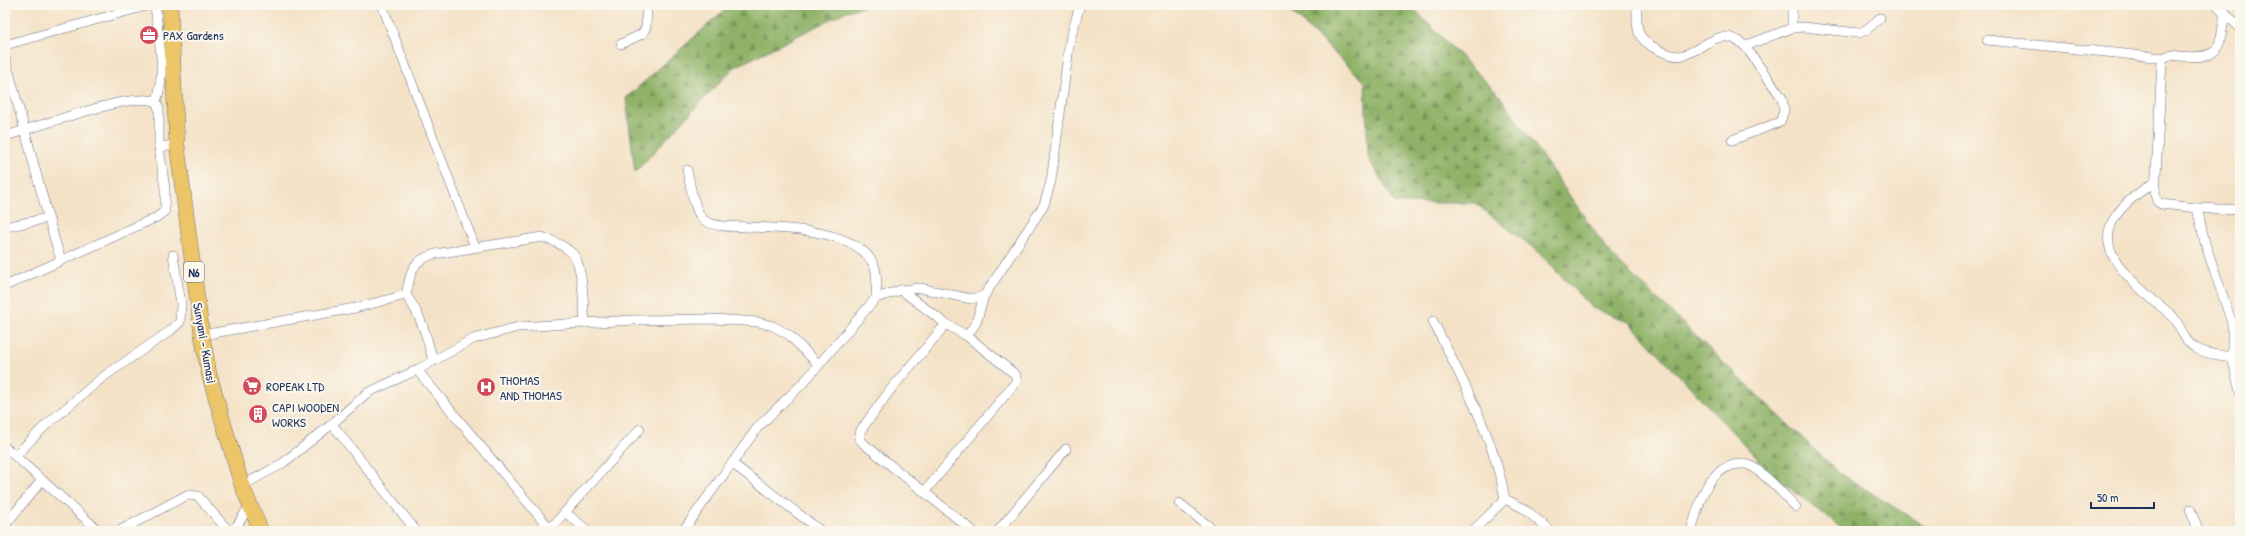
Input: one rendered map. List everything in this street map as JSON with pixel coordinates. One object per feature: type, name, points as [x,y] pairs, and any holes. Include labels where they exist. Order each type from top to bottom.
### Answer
[{"type":"main road","name":"Sunyani - Kumasi","points":[[170,5],[177,145],[202,335],[209,374],[242,486],[261,531]]},
{"type":"street","points":[[5,45],[149,5]]},
{"type":"street","points":[[5,286],[157,217],[165,211],[165,189],[159,147],[159,110],[156,102],[161,84],[155,5]]},
{"type":"street","points":[[382,5],[475,248]]},
{"type":"street","points":[[621,44],[642,34],[646,27],[647,5]]},
{"type":"street","points":[[967,336],[976,323],[984,296],[1044,205],[1051,181],[1070,40],[1080,5]]},
{"type":"street","points":[[1637,5],[1638,31],[1641,37],[1670,55],[1684,55],[1720,36],[1728,36],[1737,39],[1745,46],[1782,98],[1784,111],[1780,122],[1732,140]]},
{"type":"street","points":[[1792,5],[1792,28]]},
{"type":"street","points":[[2218,5],[2240,28]]},
{"type":"street","points":[[1987,40],[2164,58],[2170,55],[2200,58],[2214,53],[2220,43],[2225,12]]},
{"type":"street","points":[[1745,46],[1792,28],[1812,27],[1859,33],[1866,30],[1880,18]]},
{"type":"street","points":[[2164,58],[2159,87],[2155,182],[2157,201],[2161,204],[2197,208],[2240,210]]},
{"type":"street","points":[[5,59],[26,130],[48,218],[61,260]]},
{"type":"street","points":[[5,136],[94,109],[144,99],[156,102]]},
{"type":"street","points":[[159,147],[177,145]]},
{"type":"street","points":[[688,170],[692,193],[700,216],[706,222],[723,226],[820,232],[844,240],[863,252],[874,266],[877,277],[876,298]]},
{"type":"street","points":[[2155,182],[2142,190],[2112,219],[2107,240],[2110,251],[2116,263],[2148,297],[2176,321],[2190,345],[2204,353],[2232,357]]},
{"type":"street","points":[[2197,208],[2205,243],[2232,323],[2232,357],[2240,392]]},
{"type":"street","points":[[5,227],[48,218]]},
{"type":"street","points":[[406,295],[414,265],[422,257],[542,237],[552,240],[573,254],[580,272],[584,323]]},
{"type":"street","points":[[16,456],[46,424],[103,377],[170,331],[180,322],[181,304],[173,255]]},
{"type":"street","points":[[683,531],[733,464],[746,441],[819,366],[876,298],[901,290],[920,288],[971,299],[984,296]]},
{"type":"street","points":[[901,290],[946,324],[967,336],[1016,375],[1016,382],[925,491]]},
{"type":"street","points":[[202,335],[356,308],[406,295]]},
{"type":"street","points":[[406,295],[416,308],[433,361]]},
{"type":"street","points":[[242,486],[283,463],[332,424],[367,393],[417,370],[473,339],[518,327],[683,319],[758,322],[773,326],[789,335],[819,366]]},
{"type":"street","points":[[1433,321],[1497,461],[1505,499]]},
{"type":"street","points":[[946,324],[891,389],[861,430],[859,438],[864,444],[925,491],[973,531]]},
{"type":"street","points":[[417,370],[549,530],[640,429]]},
{"type":"street","points":[[332,424],[416,531]]},
{"type":"street","points":[[5,447],[99,531]]},
{"type":"street","points":[[998,531],[1066,449]]},
{"type":"street","points":[[733,464],[821,531]]},
{"type":"street","points":[[1691,531],[1702,495],[1710,479],[1723,468],[1739,464],[1750,466],[1755,469],[1796,507]]},
{"type":"street","points":[[5,525],[42,480]]},
{"type":"street","points":[[119,531],[188,495],[198,496],[225,527],[230,530],[237,526],[250,505]]},
{"type":"street","points":[[1473,531],[1505,499]]},
{"type":"street","points":[[1505,499],[1525,509],[1550,531]]},
{"type":"street","points":[[1179,503],[1216,531]]},
{"type":"street","points":[[2190,509],[2199,531]]},
{"type":"street","points":[[565,512],[588,531]]},
{"type":"green space","points":[[730,5],[869,5],[847,11],[733,68],[635,172],[626,98]]},
{"type":"green space","points":[[1284,5],[1410,5],[1499,95],[1611,255],[1838,472],[1932,531],[1845,531],[1771,473],[1628,321],[1592,308],[1536,250],[1475,203],[1395,203],[1368,158],[1365,82]]},
{"type":"place","name":"PAX Gardens","points":[[149,35]]},
{"type":"place","name":"ROPEAK LTD","points":[[252,386]]},
{"type":"place","name":"THOMAS AND THOMAS","points":[[486,387]]},
{"type":"place","name":"CAPI WOODEN WORKS","points":[[258,414]]}]
